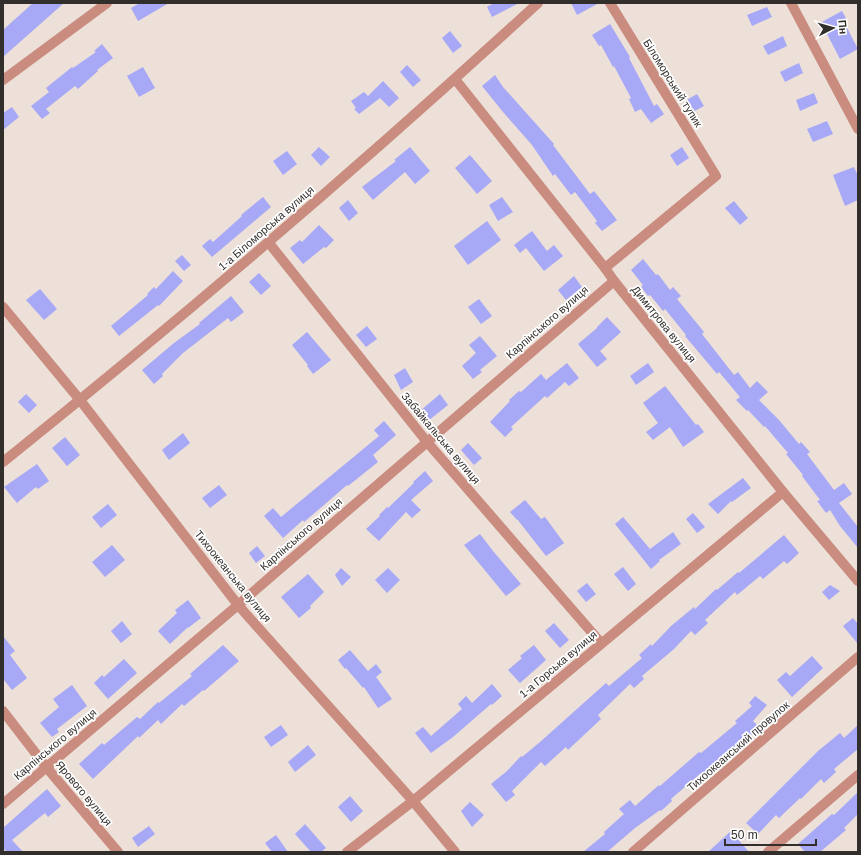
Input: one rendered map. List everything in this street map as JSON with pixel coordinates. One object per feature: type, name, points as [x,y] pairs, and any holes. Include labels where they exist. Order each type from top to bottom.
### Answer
[{"type":"street","points":[[3,80],[107,3]]},
{"type":"street","name":"1-а Біломорська вулиця","points":[[3,462],[269,243],[455,79],[538,3]]},
{"type":"street","name":"Біломорський тупик","points":[[606,268],[716,176],[610,3]]},
{"type":"street","points":[[790,3],[858,129]]},
{"type":"street","name":"Димитрова вулиця","points":[[455,79],[783,492],[858,581]]},
{"type":"street","name":"Забайкальська вулиця","points":[[269,243],[427,442],[601,643]]},
{"type":"street","name":"Карпінського вулиця","points":[[3,804],[238,605],[614,281]]},
{"type":"street","name":"Тихоокеанська вулиця","points":[[3,307],[80,400],[238,605],[412,801],[455,852]]},
{"type":"street","name":"1-а Горська вулиця","points":[[347,852],[412,801],[783,492]]},
{"type":"street","name":"Тихоокеанський провулок","points":[[633,852],[858,657]]},
{"type":"street","name":"Ярового вулиця","points":[[3,711],[47,768],[118,852]]},
{"type":"street","points":[[768,852],[858,775]]},
{"type":"building","points":[[33,3],[64,3],[3,57],[3,30]]},
{"type":"building","points":[[140,3],[169,3],[138,21],[131,8]]},
{"type":"building","points":[[494,3],[519,3],[492,17],[487,7]]},
{"type":"building","points":[[571,3],[599,3],[577,15]]},
{"type":"building","points":[[767,7],[772,17],[752,26],[747,15]]},
{"type":"building","points":[[842,11],[847,20],[844,22],[858,49],[840,59],[826,32],[823,33],[818,24]]},
{"type":"building","points":[[610,24],[630,57],[629,58],[654,106],[657,104],[664,114],[651,123],[641,109],[635,112],[629,99],[631,98],[614,66],[613,67],[601,45],[599,46],[592,35]]},
{"type":"building","points":[[450,31],[462,46],[453,53],[442,38]]},
{"type":"building","points":[[783,36],[787,46],[768,55],[763,46]]},
{"type":"building","points":[[102,44],[113,58],[97,70],[98,71],[78,89],[75,86],[46,109],[50,113],[42,119],[31,106],[49,92],[46,88],[72,67],[73,68],[96,52],[94,51]]},
{"type":"building","points":[[799,63],[803,73],[785,82],[780,72]]},
{"type":"building","points":[[407,65],[421,80],[413,87],[400,72]]},
{"type":"building","points":[[143,67],[155,88],[139,97],[127,76]]},
{"type":"building","points":[[495,75],[503,87],[554,144],[553,145],[590,194],[594,191],[617,220],[602,231],[595,223],[597,221],[575,192],[571,195],[555,174],[553,176],[532,145],[482,86]]},
{"type":"building","points":[[383,81],[399,98],[389,107],[380,98],[359,114],[354,109],[356,108],[351,101],[364,92],[368,96]]},
{"type":"building","points":[[814,93],[818,103],[800,111],[796,100]]},
{"type":"building","points":[[697,94],[704,106],[691,113],[685,101]]},
{"type":"building","points":[[12,107],[19,117],[3,130],[3,113]]},
{"type":"building","points":[[827,121],[833,134],[813,142],[807,129]]},
{"type":"building","points":[[319,147],[330,157],[321,166],[311,155]]},
{"type":"building","points":[[410,147],[430,171],[415,184],[405,172],[373,200],[362,187],[396,161],[394,160]]},
{"type":"building","points":[[682,147],[689,158],[677,166],[670,155]]},
{"type":"building","points":[[287,151],[297,164],[283,175],[273,161]]},
{"type":"building","points":[[470,155],[492,181],[477,194],[455,168]]},
{"type":"building","points":[[854,167],[858,176],[858,200],[845,206],[833,175]]},
{"type":"building","points":[[263,197],[271,207],[212,257],[202,246],[210,239],[213,242],[242,216],[241,215]]},
{"type":"building","points":[[502,197],[513,212],[498,221],[489,205]]},
{"type":"building","points":[[348,200],[358,213],[349,221],[339,208]]},
{"type":"building","points":[[734,201],[748,218],[740,225],[725,208]]},
{"type":"building","points":[[487,221],[501,240],[468,265],[454,246]]},
{"type":"building","points":[[319,225],[334,240],[326,248],[324,247],[303,264],[290,248],[300,240],[302,242]]},
{"type":"building","points":[[532,231],[547,251],[554,245],[563,256],[544,271],[526,248],[520,253],[514,245]]},
{"type":"building","points":[[182,255],[191,265],[184,271],[175,261]]},
{"type":"building","points":[[643,259],[656,275],[658,274],[670,290],[673,287],[681,296],[677,299],[704,332],[702,334],[734,375],[738,372],[750,388],[757,381],[768,392],[759,400],[779,420],[799,444],[801,442],[810,452],[807,454],[834,490],[844,483],[852,494],[839,503],[858,527],[858,548],[840,526],[830,510],[826,513],[817,501],[820,500],[786,454],[788,453],[765,426],[764,427],[736,400],[740,397],[719,372],[717,374],[685,336],[686,335],[665,309],[663,311],[650,295],[648,296],[641,287],[643,285],[631,270]]},
{"type":"building","points":[[173,271],[183,281],[159,306],[158,305],[119,336],[111,326],[148,295],[147,294],[154,287],[156,289]]},
{"type":"building","points":[[259,273],[271,286],[261,295],[249,282]]},
{"type":"building","points":[[574,276],[582,287],[566,300],[558,290]]},
{"type":"building","points":[[40,289],[57,309],[44,320],[26,300]]},
{"type":"building","points":[[231,296],[244,312],[231,322],[228,318],[183,353],[154,384],[142,370],[174,343],[200,324],[199,323]]},
{"type":"building","points":[[479,299],[492,316],[481,324],[468,307]]},
{"type":"building","points":[[607,317],[621,332],[600,351],[607,359],[597,367],[578,344],[597,328]]},
{"type":"building","points":[[367,326],[377,339],[366,347],[356,335]]},
{"type":"building","points":[[307,332],[331,360],[313,374],[307,366],[308,365],[292,345]]},
{"type":"building","points":[[480,336],[497,356],[480,370],[482,372],[473,379],[462,366],[476,353],[469,345]]},
{"type":"building","points":[[567,363],[579,378],[569,386],[565,382],[547,398],[545,396],[511,427],[513,429],[505,437],[490,422],[510,401],[509,400],[519,391],[521,392],[541,374],[546,380]]},
{"type":"building","points":[[648,363],[654,372],[636,385],[630,376]]},
{"type":"building","points":[[405,368],[413,382],[401,390],[394,375]]},
{"type":"building","points":[[665,386],[696,425],[698,424],[704,432],[683,447],[670,427],[653,440],[646,432],[658,423],[643,403]]},
{"type":"building","points":[[26,394],[37,405],[29,413],[18,402]]},
{"type":"building","points":[[440,394],[448,405],[428,421],[420,411]]},
{"type":"building","points":[[384,421],[396,435],[373,455],[378,462],[348,486],[347,485],[304,522],[303,520],[283,538],[264,516],[273,508],[281,517],[379,436],[374,430]]},
{"type":"building","points":[[183,433],[190,443],[169,460],[162,450]]},
{"type":"building","points":[[65,437],[80,455],[67,466],[52,448]]},
{"type":"building","points":[[468,443],[482,458],[474,465],[461,450]]},
{"type":"building","points":[[37,464],[49,481],[38,489],[36,487],[17,503],[4,487]]},
{"type":"building","points":[[425,471],[433,481],[411,500],[421,510],[412,518],[406,512],[379,541],[366,529]]},
{"type":"building","points":[[743,478],[751,488],[732,502],[731,501],[718,514],[708,504]]},
{"type":"building","points":[[219,485],[227,495],[210,508],[202,498]]},
{"type":"building","points":[[525,500],[541,519],[545,517],[564,543],[546,556],[510,512]]},
{"type":"building","points":[[108,504],[117,515],[101,528],[92,517]]},
{"type":"building","points":[[693,513],[705,527],[697,533],[686,519]]},
{"type":"building","points":[[623,517],[650,549],[673,532],[681,544],[659,560],[660,561],[651,569],[615,524]]},
{"type":"building","points":[[480,534],[521,584],[506,596],[464,545]]},
{"type":"building","points":[[784,535],[799,553],[787,564],[784,561],[763,579],[760,576],[737,595],[735,592],[705,620],[708,623],[695,635],[691,631],[674,649],[642,676],[644,679],[634,688],[630,684],[598,715],[601,719],[568,750],[566,747],[545,766],[541,762],[512,791],[515,795],[506,802],[491,784],[507,771],[521,756],[522,757],[540,742],[606,683],[609,686],[642,658],[639,655],[651,644],[652,646],[671,626],[694,607],[695,609],[716,589],[717,590],[738,572],[739,573]]},
{"type":"building","points":[[112,545],[125,560],[105,577],[92,562]]},
{"type":"building","points":[[257,546],[265,556],[256,563],[249,553]]},
{"type":"building","points":[[623,567],[636,584],[628,591],[614,574]]},
{"type":"building","points":[[341,568],[351,577],[342,586],[335,575]]},
{"type":"building","points":[[388,568],[400,580],[387,593],[375,580]]},
{"type":"building","points":[[308,574],[324,592],[310,606],[311,608],[299,618],[281,597]]},
{"type":"building","points":[[587,583],[596,594],[586,602],[577,591]]},
{"type":"building","points":[[830,585],[840,591],[829,600],[822,592]]},
{"type":"building","points":[[188,600],[201,618],[188,627],[170,644],[158,631],[177,613],[175,610]]},
{"type":"building","points":[[853,618],[858,624],[858,644],[843,626]]},
{"type":"building","points":[[122,621],[132,634],[121,643],[111,631]]},
{"type":"building","points":[[554,623],[569,640],[560,648],[545,631]]},
{"type":"building","points":[[3,636],[15,651],[10,655],[27,678],[12,690],[3,679]]},
{"type":"building","points":[[223,645],[239,661],[204,691],[203,690],[184,706],[182,704],[161,724],[158,720],[139,738],[138,736],[93,779],[79,764],[102,743],[104,745],[137,717],[140,719],[158,702],[159,703],[192,676],[190,674]]},
{"type":"building","points":[[534,645],[546,660],[520,683],[508,670],[522,658],[520,656]]},
{"type":"building","points":[[350,650],[368,671],[376,664],[382,672],[376,677],[392,699],[378,708],[364,687],[363,688],[338,660]]},
{"type":"building","points":[[812,656],[823,668],[792,697],[777,680],[786,672],[790,676]]},
{"type":"building","points":[[124,659],[137,673],[108,699],[94,683],[102,675],[104,677]]},
{"type":"building","points":[[492,684],[502,696],[453,737],[431,753],[415,733],[423,727],[431,736],[462,709],[458,704],[466,696],[472,703]]},
{"type":"building","points":[[72,685],[87,706],[57,729],[59,732],[52,737],[40,723],[59,707],[53,699]]},
{"type":"building","points":[[755,696],[767,705],[753,721],[759,727],[750,736],[749,735],[702,774],[701,773],[671,799],[672,801],[661,811],[660,810],[635,828],[607,852],[583,852],[605,834],[604,832],[624,814],[619,809],[630,800],[635,806],[699,752],[701,753],[737,723],[735,721],[752,706],[749,703]]},
{"type":"building","points":[[281,725],[288,735],[271,747],[264,737]]},
{"type":"building","points":[[858,725],[858,749],[834,769],[836,772],[824,783],[821,779],[779,818],[776,815],[758,834],[746,823],[818,751],[840,733],[844,738]]},
{"type":"building","points":[[308,745],[316,755],[295,772],[288,762]]},
{"type":"building","points":[[47,789],[61,806],[48,817],[45,813],[12,840],[23,852],[7,852],[3,848],[3,828]]},
{"type":"building","points":[[858,792],[858,814],[844,828],[846,830],[820,852],[805,852],[798,844],[832,814],[834,815]]},
{"type":"building","points":[[350,796],[363,811],[351,822],[338,807]]},
{"type":"building","points":[[470,802],[484,815],[472,827],[461,811]]},
{"type":"building","points":[[305,824],[326,848],[321,852],[311,852],[295,834]]},
{"type":"building","points":[[149,826],[155,834],[138,847],[132,838]]},
{"type":"building","points":[[731,831],[749,852],[708,852]]},
{"type":"building","points":[[276,835],[288,852],[272,852],[265,843]]}]
